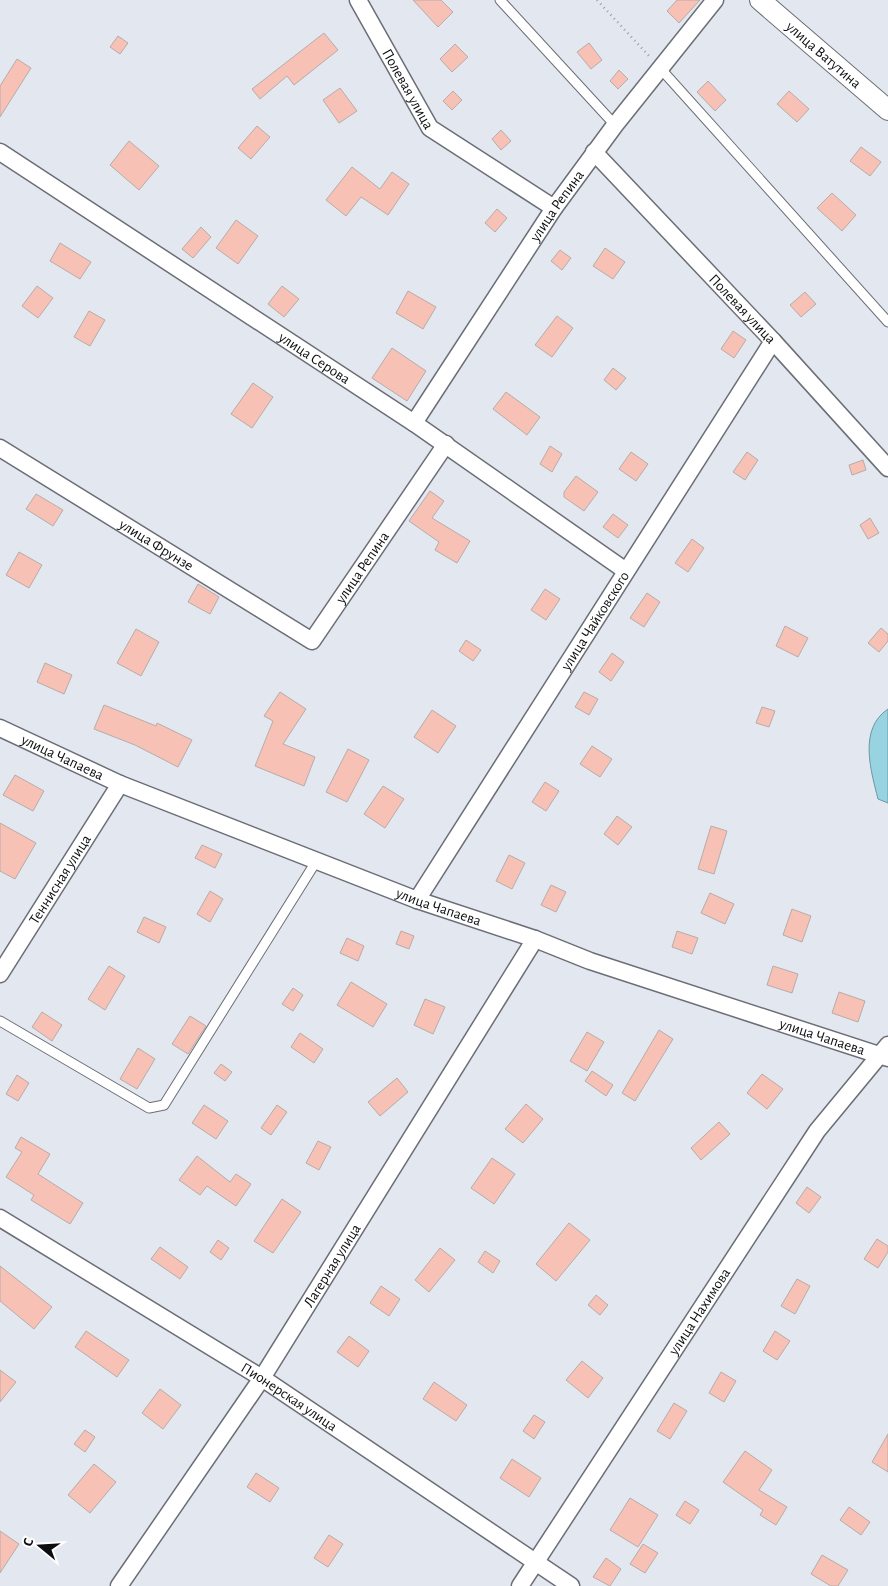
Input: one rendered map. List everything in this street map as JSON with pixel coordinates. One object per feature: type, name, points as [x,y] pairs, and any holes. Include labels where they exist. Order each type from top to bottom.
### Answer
[{"type":"street","name":"Полевая улица","points":[[358,0],[430,128],[548,216]]},
{"type":"street","name":"улица Репина","points":[[414,423],[548,216],[594,152],[715,0]]},
{"type":"street","name":"улица Ватутина","points":[[760,0],[888,110]]},
{"type":"street","name":"улица Серова","points":[[0,152],[446,444],[626,572]]},
{"type":"street","name":"Полевая улица","points":[[594,152],[773,341],[888,468]]},
{"type":"street","name":"улица Чайковского","points":[[417,900],[773,341]]},
{"type":"street","name":"улица Репина","points":[[312,640],[446,444]]},
{"type":"street","name":"улица Фрунзе","points":[[0,448],[312,640]]},
{"type":"street","name":"улица Чапаева","points":[[0,728],[120,784],[417,900],[535,940],[590,961],[886,1053]]},
{"type":"street","name":"Теннисная улица","points":[[0,974],[120,784]]},
{"type":"street","name":"Лагерная улица","points":[[119,1586],[262,1378],[535,940]]},
{"type":"street","name":"улица Нахимова","points":[[520,1586],[817,1131],[886,1053]]},
{"type":"street","name":"Пионерская улица","points":[[0,1218],[262,1378],[571,1586]]},
{"type":"lane","points":[[500,0],[615,125]]},
{"type":"lane","points":[[660,68],[888,322]]},
{"type":"lane","points":[[0,1021],[149,1108],[164,1105],[317,860]]},
{"type":"path","points":[[597,0],[660,68]]},
{"type":"water","points":[[888,709],[888,803],[878,799],[872,776],[869,751],[873,728],[879,717]]},
{"type":"building","points":[[413,0],[441,0],[453,12],[438,27]]},
{"type":"building","points":[[677,0],[700,0],[679,23],[667,11]]},
{"type":"building","points":[[324,33],[338,50],[294,85],[287,76],[260,99],[252,89]]},
{"type":"building","points":[[118,36],[128,43],[120,54],[110,47]]},
{"type":"building","points":[[589,43],[602,60],[591,69],[577,52]]},
{"type":"building","points":[[455,44],[468,57],[452,72],[440,59]]},
{"type":"building","points":[[17,59],[31,68],[0,117],[0,86]]},
{"type":"building","points":[[619,70],[628,79],[618,89],[610,81]]},
{"type":"building","points":[[708,81],[726,100],[715,111],[697,92]]},
{"type":"building","points":[[340,88],[357,111],[339,123],[323,100]]},
{"type":"building","points":[[453,91],[462,100],[452,110],[443,101]]},
{"type":"building","points":[[789,91],[809,109],[797,122],[777,104]]},
{"type":"building","points":[[257,126],[270,137],[251,159],[238,148]]},
{"type":"building","points":[[501,130],[511,141],[501,150],[492,139]]},
{"type":"building","points":[[129,141],[159,166],[139,190],[110,165]]},
{"type":"building","points":[[861,147],[881,162],[870,176],[850,161]]},
{"type":"building","points":[[352,167],[380,189],[392,172],[409,184],[388,215],[361,197],[346,216],[326,200]]},
{"type":"building","points":[[832,193],[856,215],[842,231],[817,208]]},
{"type":"building","points":[[497,209],[507,218],[495,232],[485,223]]},
{"type":"building","points":[[236,220],[258,236],[238,264],[216,248]]},
{"type":"building","points":[[201,227],[211,237],[193,258],[182,249]]},
{"type":"building","points":[[60,243],[91,262],[80,279],[50,261]]},
{"type":"building","points":[[605,248],[625,262],[613,279],[593,266]]},
{"type":"building","points":[[560,250],[571,258],[562,270],[551,261]]},
{"type":"building","points":[[37,286],[53,298],[38,318],[22,306]]},
{"type":"building","points":[[282,286],[299,299],[284,317],[268,304]]},
{"type":"building","points":[[408,291],[436,307],[423,329],[396,313]]},
{"type":"building","points":[[805,292],[816,304],[801,317],[790,305]]},
{"type":"building","points":[[89,311],[105,320],[90,346],[74,337]]},
{"type":"building","points":[[557,316],[573,328],[552,357],[535,345]]},
{"type":"building","points":[[733,331],[746,340],[734,358],[721,349]]},
{"type":"building","points":[[392,348],[426,371],[407,401],[372,378]]},
{"type":"building","points":[[613,368],[626,378],[616,390],[604,380]]},
{"type":"building","points":[[253,383],[273,397],[252,428],[231,414]]},
{"type":"building","points":[[506,392],[540,417],[527,435],[493,409]]},
{"type":"building","points":[[550,446],[562,454],[552,472],[540,464]]},
{"type":"building","points":[[631,452],[648,464],[636,481],[619,469]]},
{"type":"building","points":[[747,452],[758,460],[745,480],[733,472]]},
{"type":"building","points":[[863,460],[866,470],[852,475],[849,465]]},
{"type":"building","points":[[576,476],[598,492],[584,511],[564,497],[564,492]]},
{"type":"building","points":[[430,491],[444,501],[432,518],[470,541],[457,563],[435,550],[439,542],[409,521]]},
{"type":"building","points":[[36,494],[63,510],[53,526],[26,509]]},
{"type":"building","points":[[613,514],[628,525],[618,538],[603,527]]},
{"type":"building","points":[[870,518],[879,533],[868,539],[860,525]]},
{"type":"building","points":[[692,539],[704,548],[688,572],[675,563]]},
{"type":"building","points":[[19,552],[42,565],[29,588],[6,575]]},
{"type":"building","points":[[198,584],[219,597],[210,614],[188,602]]},
{"type":"building","points":[[545,589],[560,599],[546,620],[531,610]]},
{"type":"building","points":[[647,593],[660,602],[644,627],[630,618]]},
{"type":"building","points":[[785,626],[808,638],[798,657],[776,646]]},
{"type":"building","points":[[881,628],[888,634],[888,641],[879,652],[868,643]]},
{"type":"building","points":[[136,629],[159,642],[141,676],[117,663]]},
{"type":"building","points":[[466,640],[481,650],[473,661],[459,651]]},
{"type":"building","points":[[612,653],[624,662],[611,681],[599,672]]},
{"type":"building","points":[[45,663],[72,675],[64,694],[37,682]]},
{"type":"building","points":[[280,692],[306,709],[283,744],[315,757],[304,786],[255,766],[273,721],[264,716]]},
{"type":"building","points":[[584,692],[598,699],[589,715],[575,707]]},
{"type":"building","points":[[104,705],[156,726],[157,723],[192,740],[178,767],[135,745],[94,729]]},
{"type":"building","points":[[762,707],[775,711],[769,727],[756,723]]},
{"type":"building","points":[[432,710],[456,726],[438,753],[414,737]]},
{"type":"building","points":[[592,746],[612,759],[600,777],[580,764]]},
{"type":"building","points":[[348,749],[369,760],[347,802],[326,792]]},
{"type":"building","points":[[15,775],[44,791],[33,811],[3,795]]},
{"type":"building","points":[[545,782],[559,791],[546,811],[532,802]]},
{"type":"building","points":[[383,786],[404,799],[385,828],[364,814]]},
{"type":"building","points":[[617,816],[632,827],[618,845],[604,834]]},
{"type":"building","points":[[0,823],[36,843],[15,879],[0,871]]},
{"type":"building","points":[[711,826],[727,831],[714,874],[698,869]]},
{"type":"building","points":[[202,845],[222,854],[215,868],[195,858]]},
{"type":"building","points":[[509,855],[525,863],[512,889],[496,881]]},
{"type":"building","points":[[551,885],[566,892],[556,912],[541,905]]},
{"type":"building","points":[[210,891],[223,899],[210,922],[197,914]]},
{"type":"building","points":[[710,893],[734,904],[725,924],[701,913]]},
{"type":"building","points":[[792,909],[811,916],[802,942],[783,935]]},
{"type":"building","points":[[144,917],[166,927],[159,943],[137,932]]},
{"type":"building","points":[[401,931],[414,936],[409,949],[396,944]]},
{"type":"building","points":[[677,931],[698,938],[692,954],[672,947]]},
{"type":"building","points":[[347,938],[364,946],[358,961],[340,953]]},
{"type":"building","points":[[109,966],[125,976],[105,1010],[88,999]]},
{"type":"building","points":[[773,966],[798,974],[792,993],[767,985]]},
{"type":"building","points":[[351,982],[387,1004],[373,1027],[337,1005]]},
{"type":"building","points":[[293,988],[303,995],[293,1011],[282,1004]]},
{"type":"building","points":[[839,992],[865,1001],[858,1022],[832,1013]]},
{"type":"building","points":[[425,999],[445,1007],[433,1034],[414,1025]]},
{"type":"building","points":[[42,1012],[62,1025],[52,1041],[32,1027]]},
{"type":"building","points":[[190,1016],[206,1026],[188,1054],[172,1044]]},
{"type":"building","points":[[659,1030],[673,1039],[635,1101],[622,1093]]},
{"type":"building","points":[[587,1032],[604,1042],[587,1071],[570,1061]]},
{"type":"building","points":[[300,1033],[323,1049],[314,1063],[291,1047]]},
{"type":"building","points":[[138,1048],[155,1059],[137,1089],[120,1079]]},
{"type":"building","points":[[221,1064],[232,1072],[225,1081],[214,1073]]},
{"type":"building","points":[[592,1071],[613,1085],[606,1096],[585,1081]]},
{"type":"building","points":[[762,1074],[783,1089],[767,1109],[747,1093]]},
{"type":"building","points":[[17,1075],[29,1083],[18,1101],[6,1094]]},
{"type":"building","points":[[397,1078],[408,1092],[380,1116],[368,1102]]},
{"type":"building","points":[[526,1104],[543,1119],[523,1143],[505,1129]]},
{"type":"building","points":[[204,1105],[228,1121],[216,1139],[192,1123]]},
{"type":"building","points":[[277,1105],[287,1112],[271,1135],[261,1128]]},
{"type":"building","points":[[719,1122],[730,1134],[701,1160],[691,1148]]},
{"type":"building","points":[[21,1137],[50,1154],[38,1174],[83,1203],[70,1224],[31,1200],[34,1195],[6,1177],[22,1152],[15,1148]]},
{"type":"building","points":[[318,1141],[331,1147],[319,1170],[306,1163]]},
{"type":"building","points":[[197,1156],[230,1182],[236,1174],[251,1184],[236,1206],[207,1186],[200,1195],[179,1180]]},
{"type":"building","points":[[492,1158],[515,1174],[494,1204],[471,1188]]},
{"type":"building","points":[[807,1187],[821,1197],[809,1213],[796,1203]]},
{"type":"building","points":[[282,1199],[301,1212],[273,1253],[254,1241]]},
{"type":"building","points":[[569,1223],[590,1240],[556,1281],[536,1264]]},
{"type":"building","points":[[877,1239],[888,1246],[888,1252],[878,1268],[864,1259]]},
{"type":"building","points":[[218,1240],[229,1248],[221,1260],[210,1252]]},
{"type":"building","points":[[160,1247],[188,1267],[180,1279],[151,1259]]},
{"type":"building","points":[[440,1248],[455,1260],[429,1292],[415,1280]]},
{"type":"building","points":[[485,1251],[500,1261],[493,1273],[478,1262]]},
{"type":"building","points":[[0,1266],[52,1307],[34,1329],[0,1301]]},
{"type":"building","points":[[797,1279],[810,1286],[795,1314],[781,1306]]},
{"type":"building","points":[[381,1286],[400,1299],[389,1316],[370,1303]]},
{"type":"building","points":[[596,1295],[608,1305],[600,1315],[588,1305]]},
{"type":"building","points":[[86,1331],[129,1360],[117,1377],[75,1347]]},
{"type":"building","points":[[775,1331],[790,1341],[777,1360],[763,1351]]},
{"type":"building","points":[[349,1336],[369,1351],[358,1367],[337,1352]]},
{"type":"building","points":[[582,1361],[603,1378],[588,1398],[566,1380]]},
{"type":"building","points":[[0,1370],[16,1382],[0,1402]]},
{"type":"building","points":[[721,1372],[736,1381],[724,1402],[709,1393]]},
{"type":"building","points":[[434,1382],[467,1405],[456,1421],[423,1399]]},
{"type":"building","points":[[160,1389],[181,1405],[163,1429],[142,1413]]},
{"type":"building","points":[[674,1403],[687,1411],[670,1439],[657,1431]]},
{"type":"building","points":[[534,1415],[545,1422],[534,1439],[523,1431]]},
{"type":"building","points":[[85,1430],[95,1437],[85,1452],[74,1444]]},
{"type":"building","points":[[888,1434],[888,1472],[872,1462]]},
{"type":"building","points":[[745,1451],[772,1470],[759,1490],[787,1507],[776,1525],[760,1515],[763,1510],[723,1482]]},
{"type":"building","points":[[512,1459],[541,1478],[529,1497],[500,1478]]},
{"type":"building","points":[[94,1464],[116,1482],[90,1513],[68,1495]]},
{"type":"building","points":[[256,1473],[279,1488],[270,1502],[247,1487]]},
{"type":"building","points":[[630,1498],[658,1515],[638,1547],[610,1530]]},
{"type":"building","points":[[685,1501],[699,1510],[690,1524],[676,1515]]},
{"type":"building","points":[[849,1507],[870,1522],[861,1535],[840,1520]]},
{"type":"building","points":[[0,1531],[19,1544],[0,1573]]},
{"type":"building","points":[[329,1535],[343,1544],[328,1567],[314,1558]]},
{"type":"building","points":[[643,1544],[658,1553],[645,1573],[630,1564]]},
{"type":"building","points":[[822,1555],[848,1570],[838,1586],[831,1586],[811,1574]]},
{"type":"building","points":[[606,1558],[621,1569],[610,1586],[593,1577]]}]
